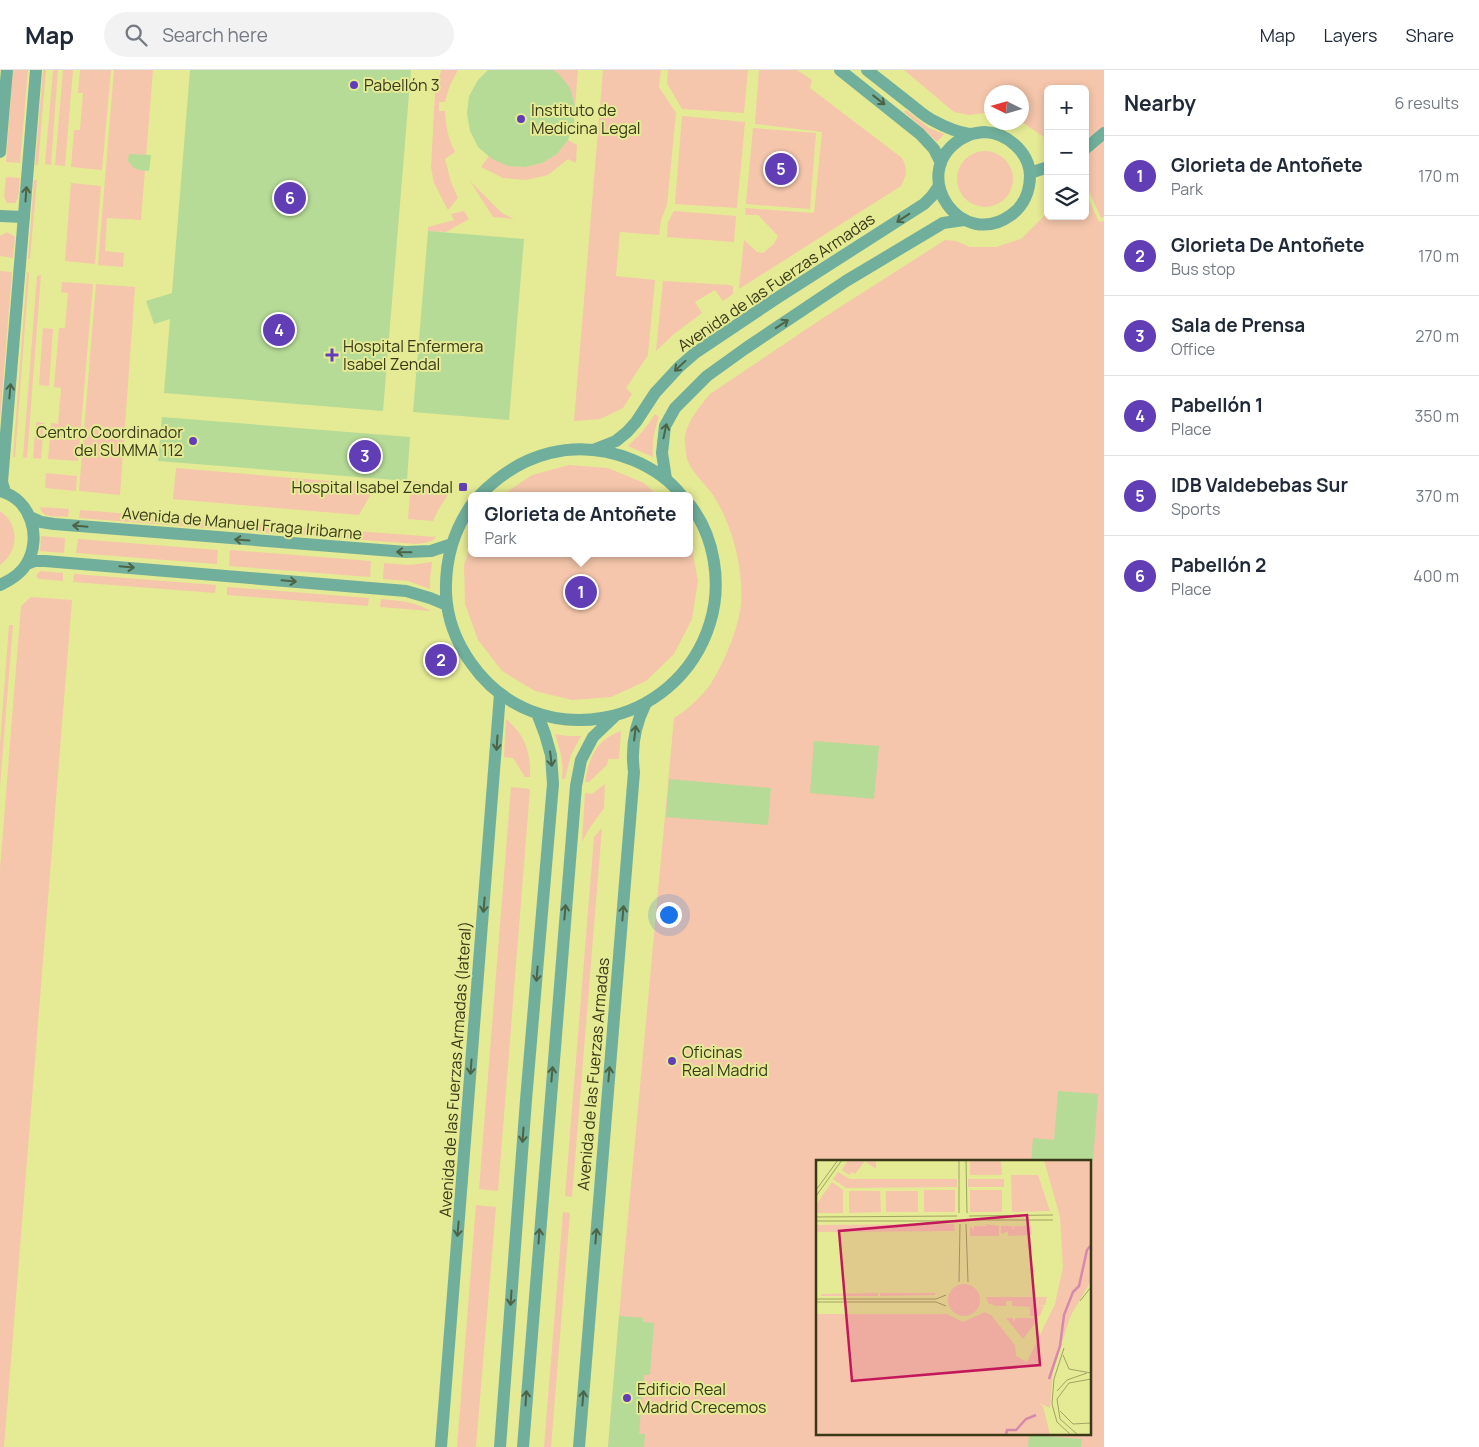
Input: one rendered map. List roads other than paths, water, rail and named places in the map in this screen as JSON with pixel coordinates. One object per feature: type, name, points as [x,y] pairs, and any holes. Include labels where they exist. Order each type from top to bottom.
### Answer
[{"type":"street","points":[[0,152],[7,70]]},
{"type":"street","points":[[0,585],[14,577],[27,564],[32,553],[34,541],[34,529],[30,517],[20,502],[2,491],[2,482],[36,70]]},
{"type":"street","points":[[840,70],[920,134],[934,149],[941,164]]},
{"type":"street","points":[[867,70],[932,121],[950,129],[972,134]]},
{"type":"street","points":[[984,132],[1009,139],[1019,148],[1026,160],[1030,173],[1029,187],[1025,200],[1011,215],[992,224],[978,224],[964,220],[952,212],[944,200],[939,186],[938,175],[948,150],[958,140],[972,134],[984,132]]},
{"type":"street","points":[[1089,146],[1104,133]]},
{"type":"street","points":[[1030,173],[1044,168]]},
{"type":"street","name":"Avenida de las Fuerzas Armadas","points":[[593,450],[616,441],[627,432],[655,393],[695,353],[924,204],[939,186]]},
{"type":"street","points":[[0,216],[24,217]]},
{"type":"street","points":[[666,479],[662,453],[665,426],[675,408],[708,376],[746,348],[846,281],[943,223],[964,220]]},
{"type":"street","points":[[483,492],[506,472],[523,462],[561,450],[593,450],[619,455],[644,464],[666,479],[678,492]]},
{"type":"street","points":[[468,510],[452,544],[446,574],[447,605],[451,622],[462,650],[479,674],[500,694],[522,707],[537,713],[556,718],[576,720],[596,720],[615,716],[645,705],[675,682],[688,668],[702,643],[712,616],[716,588],[714,559],[709,541],[693,510]]},
{"type":"street","name":"Avenida de Manuel Fraga Iribarne","points":[[30,517],[41,522],[54,524],[406,552],[431,551],[452,544]]},
{"type":"street","points":[[27,564],[45,560],[406,591],[447,605]]},
{"type":"street","name":"Avenida de las Fuerzas Armadas (lateral)","points":[[441,1447],[500,694]]},
{"type":"street","name":"Avenida de las Fuerzas Armadas","points":[[579,1447],[633,781],[635,728],[645,705]]},
{"type":"street","points":[[500,1447],[526,1100],[553,784],[551,755],[537,713]]},
{"type":"street","points":[[522,1447],[576,786],[581,760],[593,737],[615,716]]},
{"type":"place","name":"Pabellón 3","points":[[354,85]]},
{"type":"place","name":"Instituto de Medicina Legal","points":[[521,119]]},
{"type":"place","name":"IDB Valdebebas Sur","points":[[781,169]]},
{"type":"place","name":"Pabellón 2","points":[[290,198]]},
{"type":"place","name":"Pabellón 1","points":[[279,330]]},
{"type":"place","name":"Hospital Enfermera Isabel Zendal","points":[[332,355]]},
{"type":"place","name":"Centro Coordinador del SUMMA 112","points":[[193,441]]},
{"type":"place","name":"Sala de Prensa","points":[[365,456]]},
{"type":"place","name":"Hospital Isabel Zendal","points":[[463,487]]},
{"type":"place","name":"Glorieta de Antoñete","points":[[581,592]]},
{"type":"place","name":"Glorieta De Antoñete","points":[[441,660]]},
{"type":"place","name":"Oficinas Real Madrid","points":[[672,1061]]},
{"type":"place","name":"Edificio Real Madrid Crecemos","points":[[627,1398]]}]
